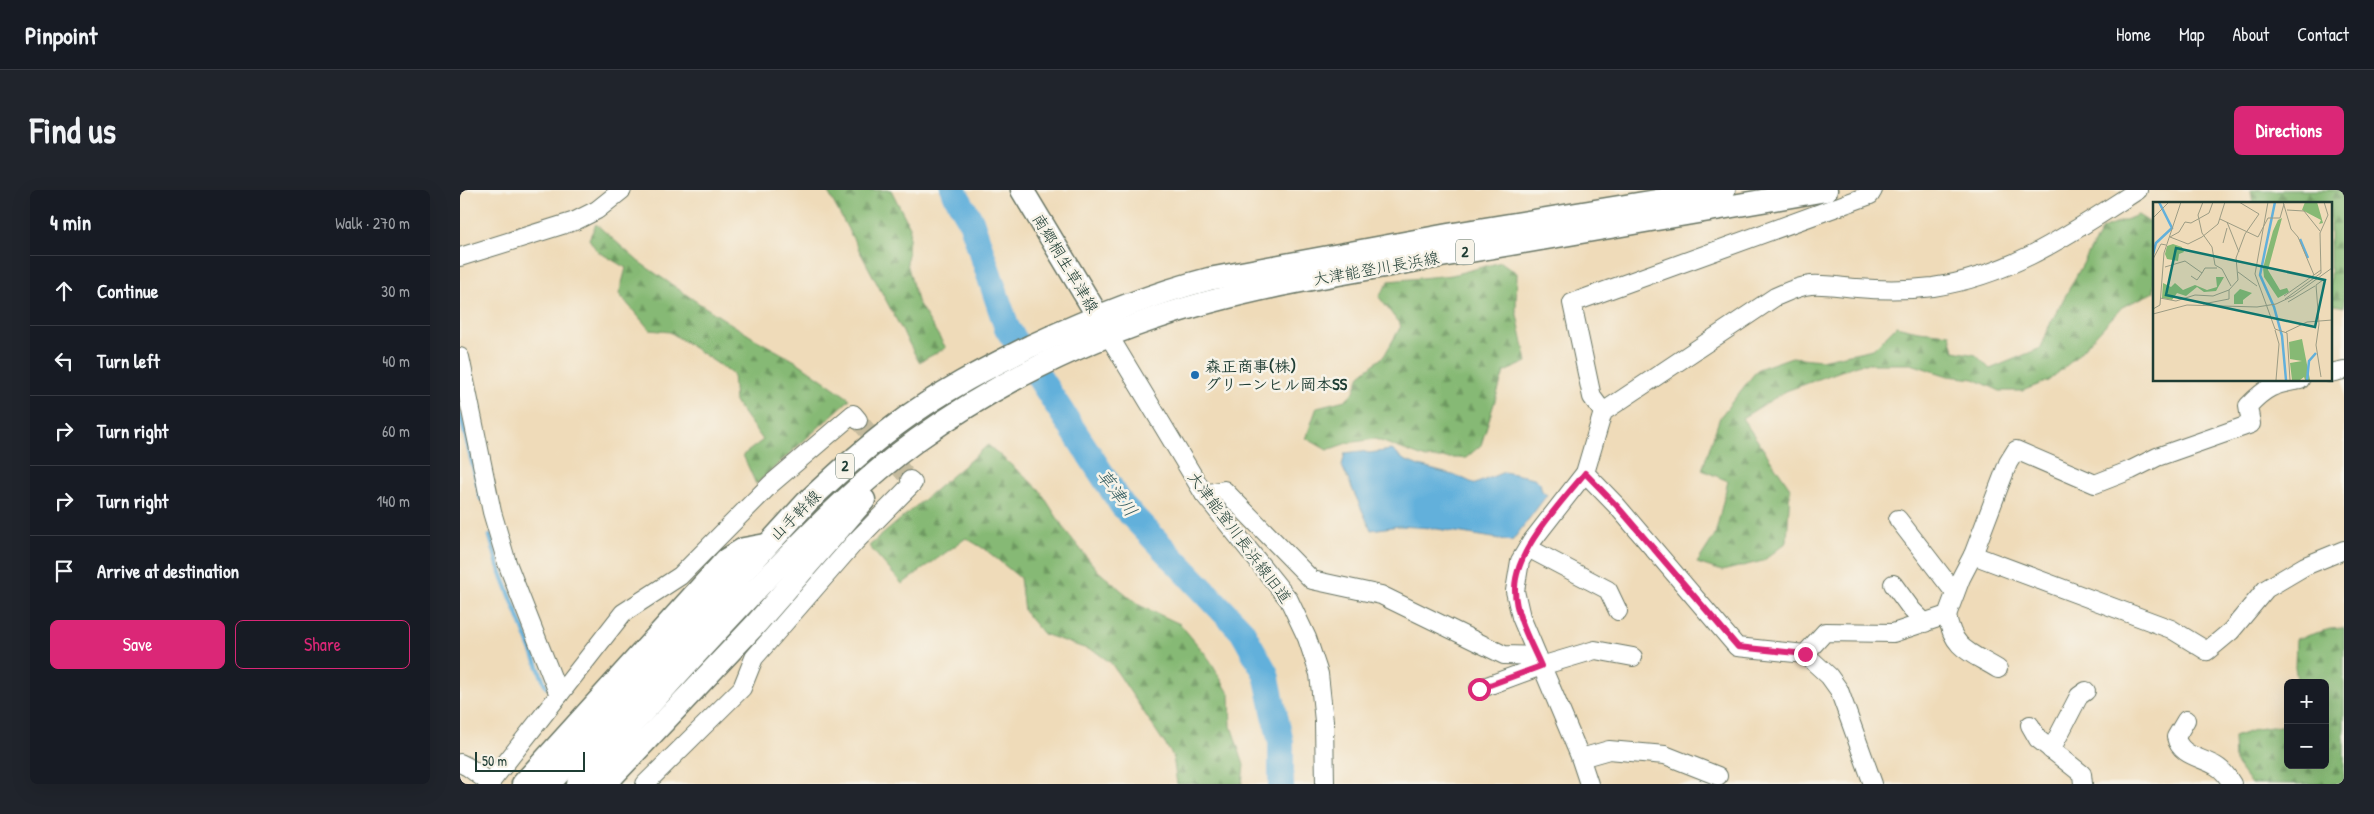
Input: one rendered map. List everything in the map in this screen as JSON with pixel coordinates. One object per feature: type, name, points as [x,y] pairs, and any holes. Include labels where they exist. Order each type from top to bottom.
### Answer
[{"type":"main road","name":"南郷桐生草津線","points":[[1022,190],[1109,336]]},
{"type":"main road","name":"大津能登川長浜線","points":[[1098,315],[1170,289],[1228,275],[1448,235],[1724,190]]},
{"type":"main road","name":"大津能登川長浜線","points":[[1109,336],[1165,315],[1273,287],[1826,190]]},
{"type":"main road","name":"山手幹線","points":[[578,784],[738,608],[824,520],[866,481],[915,441],[1002,386],[1065,342],[1098,315]]},
{"type":"main road","name":"山手幹線","points":[[549,784],[714,587],[766,545],[851,460],[943,393],[990,366],[1065,342],[1109,336]]},
{"type":"main road","points":[[605,784],[756,624],[915,441]]},
{"type":"main road","points":[[524,784],[646,649],[714,587]]},
{"type":"street","points":[[460,257],[575,221],[597,210],[622,190]]},
{"type":"street","points":[[1603,412],[1592,397],[1572,304],[1870,195],[1873,190]]},
{"type":"street","points":[[1589,784],[1581,758],[1521,617],[1515,591],[1520,561],[1585,473],[1603,412],[1775,297],[1797,288],[1812,285],[1884,289],[1932,287],[1998,270],[2024,260],[2055,243],[2138,190]]},
{"type":"street","name":"大津能登川長浜線旧道","points":[[1109,336],[1204,494],[1290,600],[1320,674],[1324,721],[1325,784]]},
{"type":"street","points":[[460,357],[492,512],[507,563],[559,695]]},
{"type":"street","points":[[1998,669],[1958,645],[1950,632],[1947,615],[1955,592],[1973,555],[2008,463],[2016,450],[2095,484],[2131,470],[2158,456],[2251,424],[2248,406],[2261,393],[2274,384],[2294,381]]},
{"type":"street","points":[[460,764],[490,784],[623,612],[673,582],[798,461],[853,414],[858,420]]},
{"type":"street","points":[[1585,473],[1617,506],[1738,647],[1805,654],[1829,676],[1840,690],[1873,784]]},
{"type":"street","points":[[645,784],[742,688],[754,658],[849,548],[913,483],[910,480]]},
{"type":"street","points":[[1204,494],[1224,490],[1312,580],[1381,595],[1504,655],[1539,661]]},
{"type":"street","points":[[1898,518],[1955,592]]},
{"type":"street","points":[[1528,548],[1608,590],[1618,611]]},
{"type":"street","points":[[1973,555],[2171,628],[2207,651],[2231,631],[2266,589],[2305,566],[2344,550]]},
{"type":"street","points":[[1893,584],[1912,610],[1925,622]]},
{"type":"street","points":[[1805,654],[1825,632],[1893,633],[1947,615]]},
{"type":"street","points":[[1479,689],[1539,661],[1595,650],[1633,657]]},
{"type":"street","points":[[2051,750],[2079,696],[2086,691]]},
{"type":"street","points":[[2186,720],[2176,737],[2178,746],[2187,753],[2217,767],[2232,784]]},
{"type":"street","points":[[2030,725],[2038,739],[2082,774],[2083,784]]},
{"type":"street","points":[[1581,758],[1609,750],[1664,755],[1718,776]]},
{"type":"green space","points":[[827,190],[891,190],[910,227],[907,263],[917,301],[946,348],[919,362]]},
{"type":"green space","points":[[2251,190],[2344,190],[2344,307],[2332,304],[2332,202],[2253,202]]},
{"type":"green space","points":[[2138,215],[2153,224],[2153,292],[2122,307],[2073,360],[2048,381],[2022,391],[2000,391],[1974,379],[1948,376],[1911,364],[1860,364],[1786,391],[1742,418],[1790,488],[1787,542],[1763,561],[1722,571],[1697,563],[1715,535],[1728,481],[1702,470],[1720,417],[1758,369],[1792,357],[1821,360],[1873,349],[1896,326],[1918,331],[1950,334],[1954,351],[1976,355],[1990,369],[2041,348],[2051,322],[2102,229]]},
{"type":"green space","points":[[596,224],[639,262],[697,302],[755,339],[797,362],[850,399],[756,484],[743,455],[763,440],[735,402],[733,374],[670,332],[650,330],[619,294],[626,268],[597,251],[589,239]]},
{"type":"green space","points":[[1501,262],[1517,273],[1516,310],[1527,362],[1504,372],[1481,445],[1466,458],[1426,458],[1375,439],[1347,443],[1327,450],[1306,438],[1317,407],[1345,400],[1354,392],[1360,375],[1384,356],[1401,326],[1379,297],[1389,281],[1452,275]]},
{"type":"green space","points":[[988,445],[1039,489],[1065,530],[1098,571],[1139,605],[1180,624],[1207,656],[1230,695],[1231,726],[1244,765],[1242,784],[1177,784],[1173,756],[1111,663],[1096,652],[1043,634],[1024,611],[1020,578],[986,550],[966,538],[902,584],[869,546]]},
{"type":"green space","points":[[2344,628],[2344,784],[2251,784],[2235,762],[2234,737],[2256,729],[2284,726],[2284,769],[2329,769],[2329,679],[2297,679],[2295,667],[2296,639],[2330,629]]},
{"type":"water","points":[[1392,450],[1404,460],[1460,477],[1475,484],[1504,472],[1534,478],[1540,483],[1542,491],[1547,495],[1512,541],[1431,528],[1399,526],[1371,530],[1342,466],[1345,453],[1361,451],[1369,453]]},
{"type":"waterway","name":"草津川","points":[[953,190],[971,221],[1007,328],[1122,505],[1242,631],[1266,674],[1281,743],[1281,784]]},
{"type":"waterway","points":[[460,413],[481,499]]},
{"type":"waterway","points":[[490,536],[498,565],[546,687]]},
{"type":"tunnel","points":[[858,420],[910,480]]},
{"type":"place","name":"森正商事(株) グリーンヒル岡本SS","points":[[1195,375]]},
{"type":"route","points":[[1479,689],[1541,666],[1521,617],[1515,591],[1516,577],[1520,561],[1532,541],[1585,473],[1617,506],[1738,647],[1805,654]]}]
